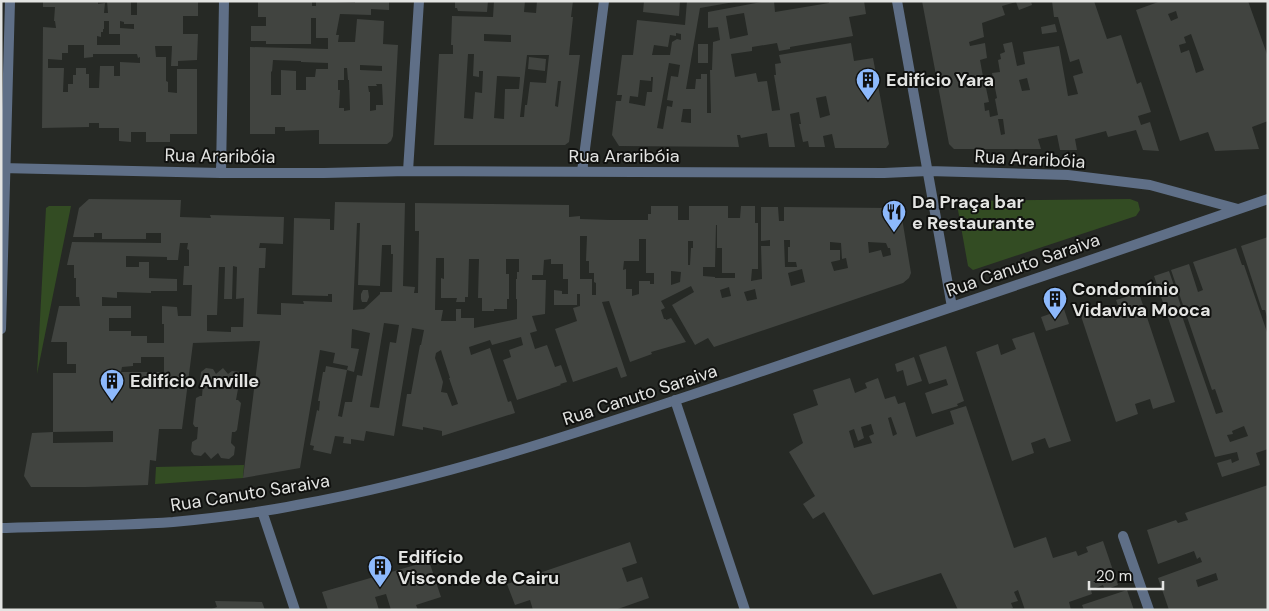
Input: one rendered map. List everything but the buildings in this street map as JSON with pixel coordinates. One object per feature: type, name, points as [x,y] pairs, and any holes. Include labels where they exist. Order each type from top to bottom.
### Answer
[{"type":"street","points":[[1,329],[10,1]]},
{"type":"street","points":[[222,173],[224,1]]},
{"type":"street","points":[[408,171],[419,1]]},
{"type":"street","points":[[582,172],[604,1]]},
{"type":"street","points":[[898,1],[952,307]]},
{"type":"street","name":"Rua Araribóia","points":[[4,168],[222,173],[928,171],[1068,175],[1150,185],[1239,209]]},
{"type":"street","name":"Rua Canuto Saraiva","points":[[1,528],[173,522],[262,511],[394,484],[567,436],[1268,199]]},
{"type":"street","points":[[675,400],[745,610]]},
{"type":"street","points":[[262,511],[295,610]]},
{"type":"street","points":[[1124,536],[1149,610]]},
{"type":"green space","points":[[1130,199],[1138,202],[1140,210],[1136,216],[973,270],[968,266],[958,210],[960,204],[964,201]]},
{"type":"green space","points":[[49,206],[71,206],[37,374],[46,208]]},
{"type":"green space","points":[[244,465],[243,478],[155,484],[156,467]]},
{"type":"place","name":"Edifício Yara","points":[[868,101]]},
{"type":"place","name":"Da Praça bar e Restaurante","points":[[894,233]]},
{"type":"place","name":"Condomínio Vidaviva Mooca","points":[[1055,320]]},
{"type":"place","name":"Edifício Anville","points":[[112,402]]},
{"type":"place","name":"Edifício Visconde de Cairu","points":[[380,588]]}]
